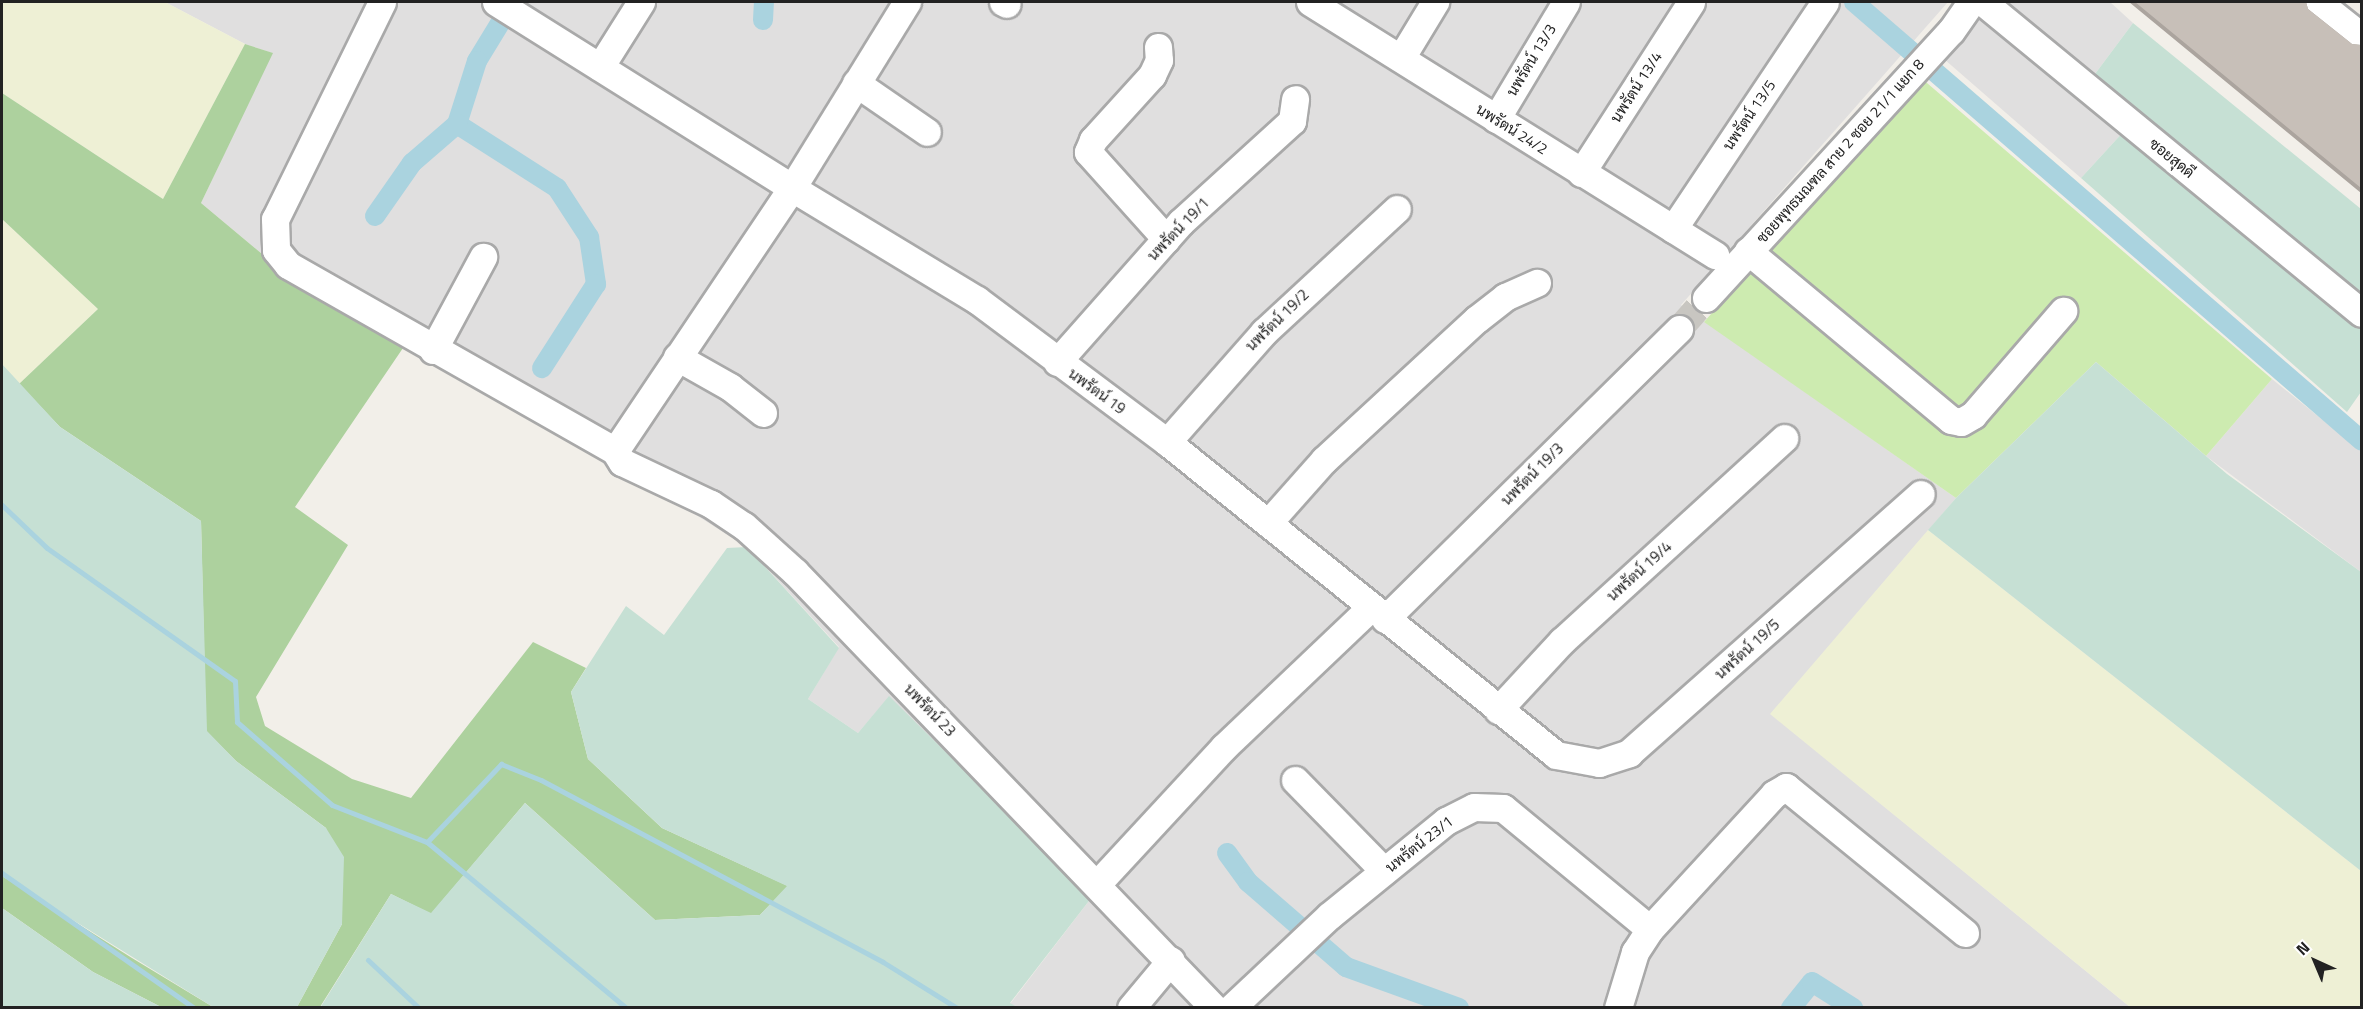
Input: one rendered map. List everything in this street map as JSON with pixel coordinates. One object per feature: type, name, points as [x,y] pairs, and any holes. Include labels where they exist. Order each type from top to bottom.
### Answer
[{"type":"street","name":"นพรัตน์ 23","points":[[382,2],[275,219],[273,238],[276,250],[288,265],[433,350],[615,451],[622,462],[711,504],[744,526],[795,572],[1098,883],[1214,1008]]},
{"type":"street","name":"นพรัตน์ 19","points":[[498,2],[792,188],[954,284],[1167,441],[1556,755]]},
{"type":"street","points":[[600,67],[641,2]]},
{"type":"street","points":[[615,451],[792,188],[907,2]]},
{"type":"street","name":"นพรัตน์ 24/2","points":[[1310,2],[1715,255]]},
{"type":"street","points":[[1401,58],[1435,2]]},
{"type":"street","name":"นพรัตน์ 13/3","points":[[1496,119],[1566,2]]},
{"type":"street","name":"นพรัตน์ 13/4","points":[[1581,173],[1691,2]]},
{"type":"street","name":"นพรัตน์ 13/5","points":[[1672,229],[1825,2]]},
{"type":"street","name":"ซอยพุทธมณฑล สาย 2 ซอย 21/1 แยก 8","points":[[1706,298],[1905,76],[1951,31],[1971,2]]},
{"type":"street","name":"ซอยสุดดี","points":[[1983,2],[2361,314]]},
{"type":"street","points":[[2318,2],[2361,37]]},
{"type":"street","points":[[1158,47],[1159,60],[1152,75],[1093,140],[1088,152],[1166,239]]},
{"type":"street","points":[[856,83],[927,132]]},
{"type":"street","name":"นพรัตน์ 19/1","points":[[1057,362],[1166,239],[1292,122],[1295,99]]},
{"type":"street","name":"นพรัตน์ 19/2","points":[[1167,441],[1257,339],[1397,209]]},
{"type":"street","points":[[1748,251],[1951,420],[1961,422],[1973,416],[2063,311]]},
{"type":"street","points":[[433,350],[483,257]]},
{"type":"street","points":[[1268,523],[1324,460],[1477,319],[1505,297],[1537,283]]},
{"type":"street","name":"นพรัตน์ 19/3","points":[[1098,883],[1224,747],[1378,613],[1679,329]]},
{"type":"street","points":[[677,357],[730,387],[763,412]]},
{"type":"street","name":"นพรัตน์ 19/4","points":[[1498,710],[1562,641],[1784,438]]},
{"type":"street","name":"นพรัตน์ 19/5","points":[[1556,755],[1599,763],[1629,753],[1921,494]]},
{"type":"street","points":[[1295,780],[1384,871]]},
{"type":"street","points":[[1618,1008],[1635,952],[1650,929],[1774,794],[1786,787],[1965,933]]},
{"type":"street","name":"นพรัตน์ 23/1","points":[[1231,1008],[1329,916],[1446,821],[1474,807],[1503,808],[1650,929]]},
{"type":"street","points":[[1131,1008],[1170,960]]},
{"type":"shaded area","points":[[165,2],[1948,2],[1681,305],[1956,498],[1771,714],[2130,1007],[1017,1007],[1010,1004],[1092,897],[889,697],[858,733],[808,699],[839,647],[747,547],[658,491],[403,348],[274,264],[201,203],[272,53],[245,44]]},
{"type":"shaded area","points":[[1995,2],[2110,2],[2133,23],[2095,74],[2137,117],[2081,178],[1944,59]]},
{"type":"shaded area","points":[[2272,379],[2361,451],[2361,572],[2206,456]]},
{"type":"green space","points":[[2,2],[165,2],[245,44],[163,199],[2,93]]},
{"type":"green space","points":[[2133,23],[2361,209],[2361,392],[2347,412],[2081,178],[2137,117],[2095,74]]},
{"type":"green space","points":[[245,44],[273,53],[201,203],[274,264],[403,348],[295,507],[348,545],[256,697],[265,726],[352,779],[411,798],[533,642],[586,668],[571,692],[588,759],[662,828],[788,886],[760,915],[655,920],[525,803],[431,914],[391,894],[320,1007],[297,1007],[342,924],[326,828],[236,761],[206,731],[201,521],[60,427],[19,384],[98,309],[2,219],[2,93],[163,199]]},
{"type":"green space","points":[[1920,77],[2272,379],[2206,456],[2096,362],[1956,498],[1704,322]]},
{"type":"green space","points":[[2,219],[98,309],[19,384],[2,364]]},
{"type":"green space","points":[[2096,362],[2227,474],[2361,572],[2361,871],[1928,530],[1956,498]]},
{"type":"green space","points":[[2,364],[60,427],[201,521],[207,731],[236,761],[326,828],[344,857],[342,924],[297,1007],[213,1007],[2,876]]},
{"type":"green space","points":[[1928,530],[2361,871],[2361,1007],[2130,1007],[1770,714]]},
{"type":"green space","points":[[747,547],[839,648],[808,699],[858,733],[889,696],[1092,897],[1010,1003],[1017,1007],[320,1008],[391,894],[431,913],[525,803],[655,920],[760,915],[787,886],[662,828],[588,759],[571,692],[626,606],[664,635],[727,548]]},
{"type":"green space","points":[[2,876],[213,1007],[161,1007],[93,972],[2,908]]},
{"type":"green space","points":[[2,908],[93,972],[161,1007],[2,1007]]},
{"type":"building","points":[[2135,2],[2306,2],[2308,9],[2352,44],[2361,45],[2361,188]]},
{"type":"waterway","points":[[513,2],[477,61],[457,124],[557,188],[589,237],[596,284],[542,368]]},
{"type":"waterway","points":[[763,20],[764,2]]},
{"type":"waterway","points":[[1854,2],[2362,441]]},
{"type":"waterway","points":[[375,216],[412,163],[457,124]]},
{"type":"waterway","points":[[2,505],[47,548],[235,681],[237,722],[332,805],[427,842],[501,764],[541,780],[883,962],[957,1008]]},
{"type":"waterway","points":[[427,842],[626,1008]]},
{"type":"waterway","points":[[1227,853],[1248,882],[1346,967],[1459,1008]]},
{"type":"waterway","points":[[2,873],[194,1008]]},
{"type":"waterway","points":[[368,960],[419,1008]]},
{"type":"waterway","points":[[1791,1008],[1812,982],[1853,1008]]},
{"type":"tunnel","points":[[1679,329],[1706,298]]}]
